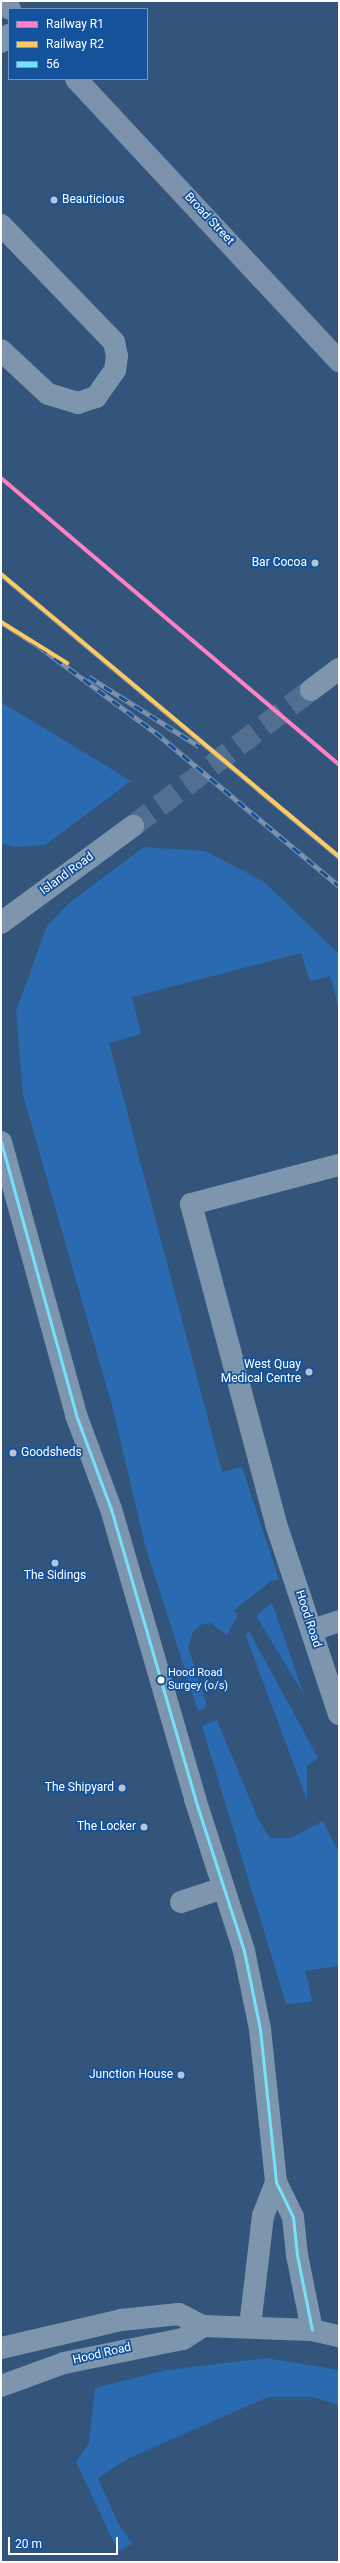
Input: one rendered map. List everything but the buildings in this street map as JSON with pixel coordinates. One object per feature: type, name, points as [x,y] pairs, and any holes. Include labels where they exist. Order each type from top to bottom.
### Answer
[{"type":"main road","name":"Broad Street","points":[[77,80],[339,361]]},
{"type":"street","points":[[1,225],[114,342],[117,356],[116,370],[96,397],[78,403],[48,394],[1,350]]},
{"type":"street","points":[[311,690],[339,669]]},
{"type":"street","name":"Island Road","points":[[1,923],[133,826]]},
{"type":"street","points":[[1,1142],[5,1171],[76,1415],[111,1509],[244,1951],[260,2029],[276,2182],[293,2217],[297,2255],[312,2330]]},
{"type":"street","name":"Hood Road","points":[[339,1165],[191,1204],[276,1524],[339,1714]]},
{"type":"street","points":[[312,1630],[339,1621]]},
{"type":"street","points":[[181,1902],[224,1888]]},
{"type":"street","points":[[250,2326],[263,2216],[276,2182]]},
{"type":"street","points":[[1,2348],[128,2320],[180,2314],[203,2326],[250,2326],[312,2330],[339,2336]]},
{"type":"street","name":"Hood Road","points":[[1,2386],[64,2363],[183,2339],[203,2326]]},
{"type":"shaded area","points":[[1,702],[131,781],[45,845],[15,847],[1,843]]},
{"type":"shaded area","points":[[144,847],[205,851],[263,881],[339,954],[339,1009],[330,976],[310,981],[301,953],[132,997],[141,1034],[109,1043],[222,1472],[242,1467],[279,1580],[271,1581],[233,1611],[238,1614],[227,1635],[211,1623],[200,1625],[193,1632],[188,1647],[206,1702],[205,1708],[198,1711],[145,1545],[113,1409],[23,1095],[16,1011],[47,926],[68,904]]},
{"type":"shaded area","points":[[272,1603],[304,1695],[256,1616]]},
{"type":"shaded area","points":[[249,1631],[318,1758],[307,1766],[307,1800],[246,1636]]},
{"type":"shaded area","points":[[217,1720],[258,1819],[270,1838],[290,1838],[323,1821],[339,1853],[339,1966],[305,1971],[312,1999],[310,2002],[286,2004],[202,1726]]},
{"type":"shaded area","points":[[266,2358],[339,2370],[339,2409],[336,2404],[313,2397],[268,2397],[129,2458],[98,2478],[118,2523],[132,2544],[118,2551],[76,2462],[89,2443],[95,2388],[167,2370]]},
{"type":"tunnel","points":[[133,826],[311,690]]},
{"type":"railway","points":[[1,574],[339,857]]},
{"type":"railway","points":[[1,622],[45,650]]},
{"type":"railway","points":[[40,647],[155,732],[339,886]]},
{"type":"railway","points":[[89,677],[199,746]]},
{"type":"rail line","name":"R1","points":[[1,478],[339,765]]},
{"type":"rail line","name":"R2","points":[[1,574],[339,857]]},
{"type":"rail line","name":"R2","points":[[1,622],[67,663]]},
{"type":"transit line","name":"56","points":[[1,1142],[76,1415],[111,1509],[195,1799],[244,1951],[260,2029],[276,2182],[293,2217],[297,2255],[312,2330]]},
{"type":"place","name":"Beauticious","points":[[54,200]]},
{"type":"place","name":"Bar Cocoa","points":[[315,563]]},
{"type":"place","name":"West Quay Medical Centre","points":[[309,1372]]},
{"type":"place","name":"Goodsheds","points":[[13,1453]]},
{"type":"place","name":"The Sidings","points":[[55,1563]]},
{"type":"place","name":"Hood Road Surgey (o/s)","points":[[161,1680]]},
{"type":"place","name":"The Shipyard","points":[[122,1788]]},
{"type":"place","name":"The Locker","points":[[144,1827]]},
{"type":"place","name":"Junction House","points":[[181,2075]]}]
